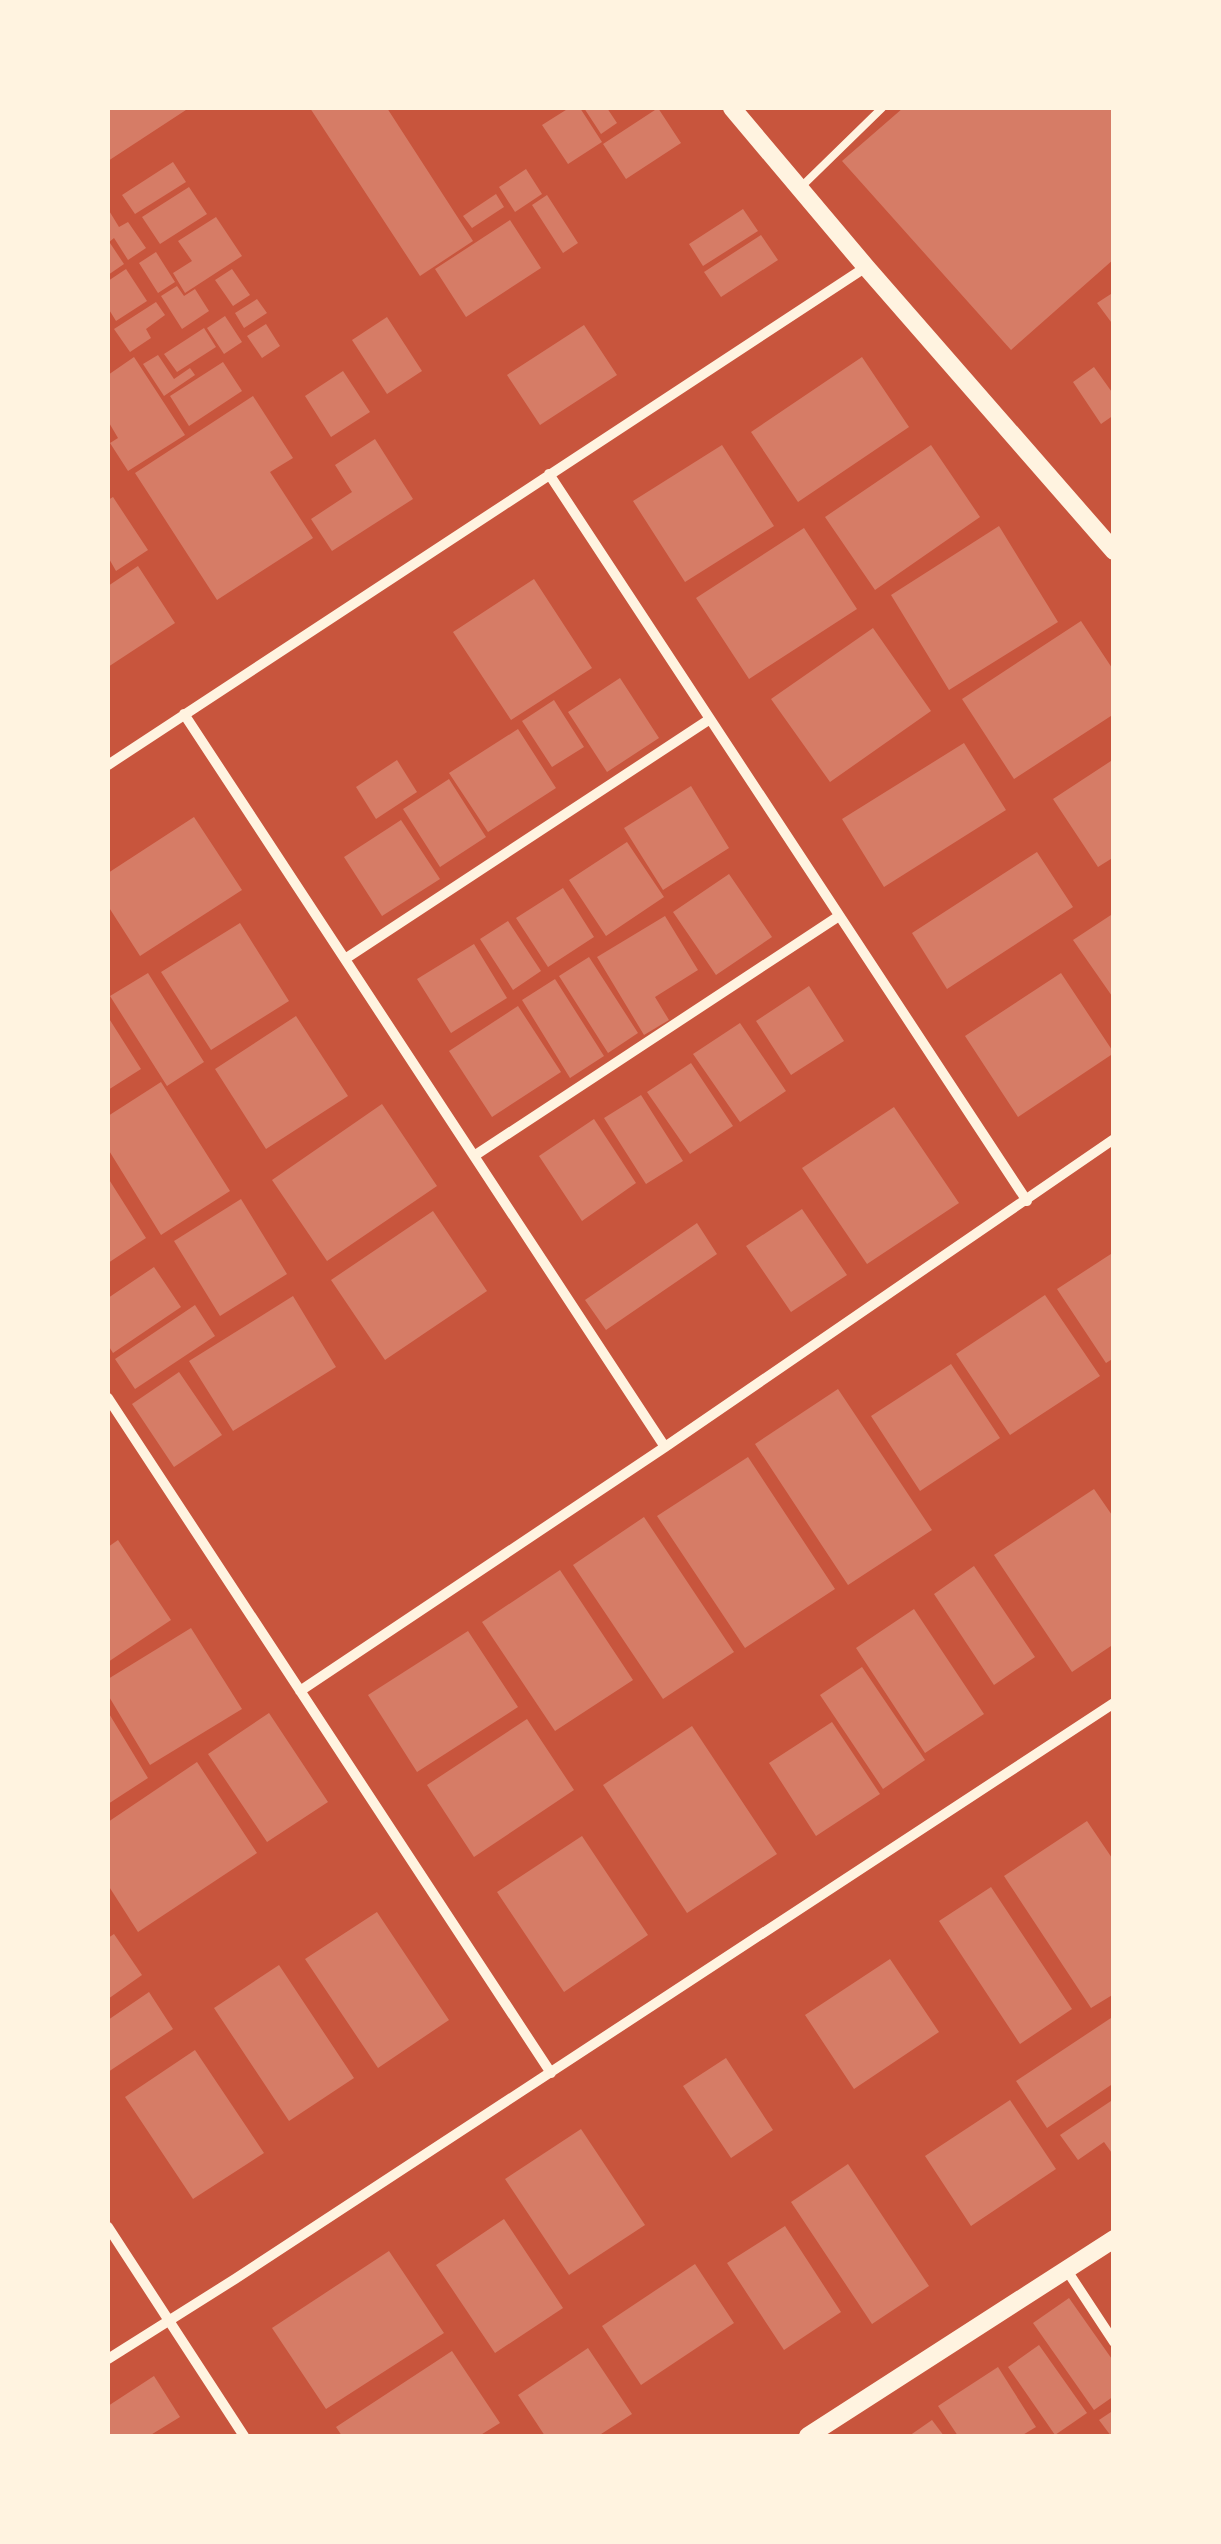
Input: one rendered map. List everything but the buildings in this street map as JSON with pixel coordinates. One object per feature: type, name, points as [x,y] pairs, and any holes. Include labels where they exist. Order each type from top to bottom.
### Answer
[{"type":"street","points":[[732,108],[1114,552]]},
{"type":"street","points":[[108,764],[866,267]]},
{"type":"street","points":[[550,474],[1027,1200]]},
{"type":"street","points":[[184,714],[665,1448]]},
{"type":"street","points":[[344,960],[710,719]]},
{"type":"street","points":[[474,1156],[839,916]]},
{"type":"street","points":[[300,1691],[665,1448],[1114,1140]]},
{"type":"street","points":[[108,1398],[551,2072]]},
{"type":"street","points":[[108,2359],[1114,1703]]},
{"type":"street","points":[[108,2227],[244,2436]]},
{"type":"street","points":[[808,2436],[1114,2239]]},
{"type":"street","points":[[1066,2269],[1114,2342]]},
{"type":"lane","points":[[800,188],[882,108]]}]
